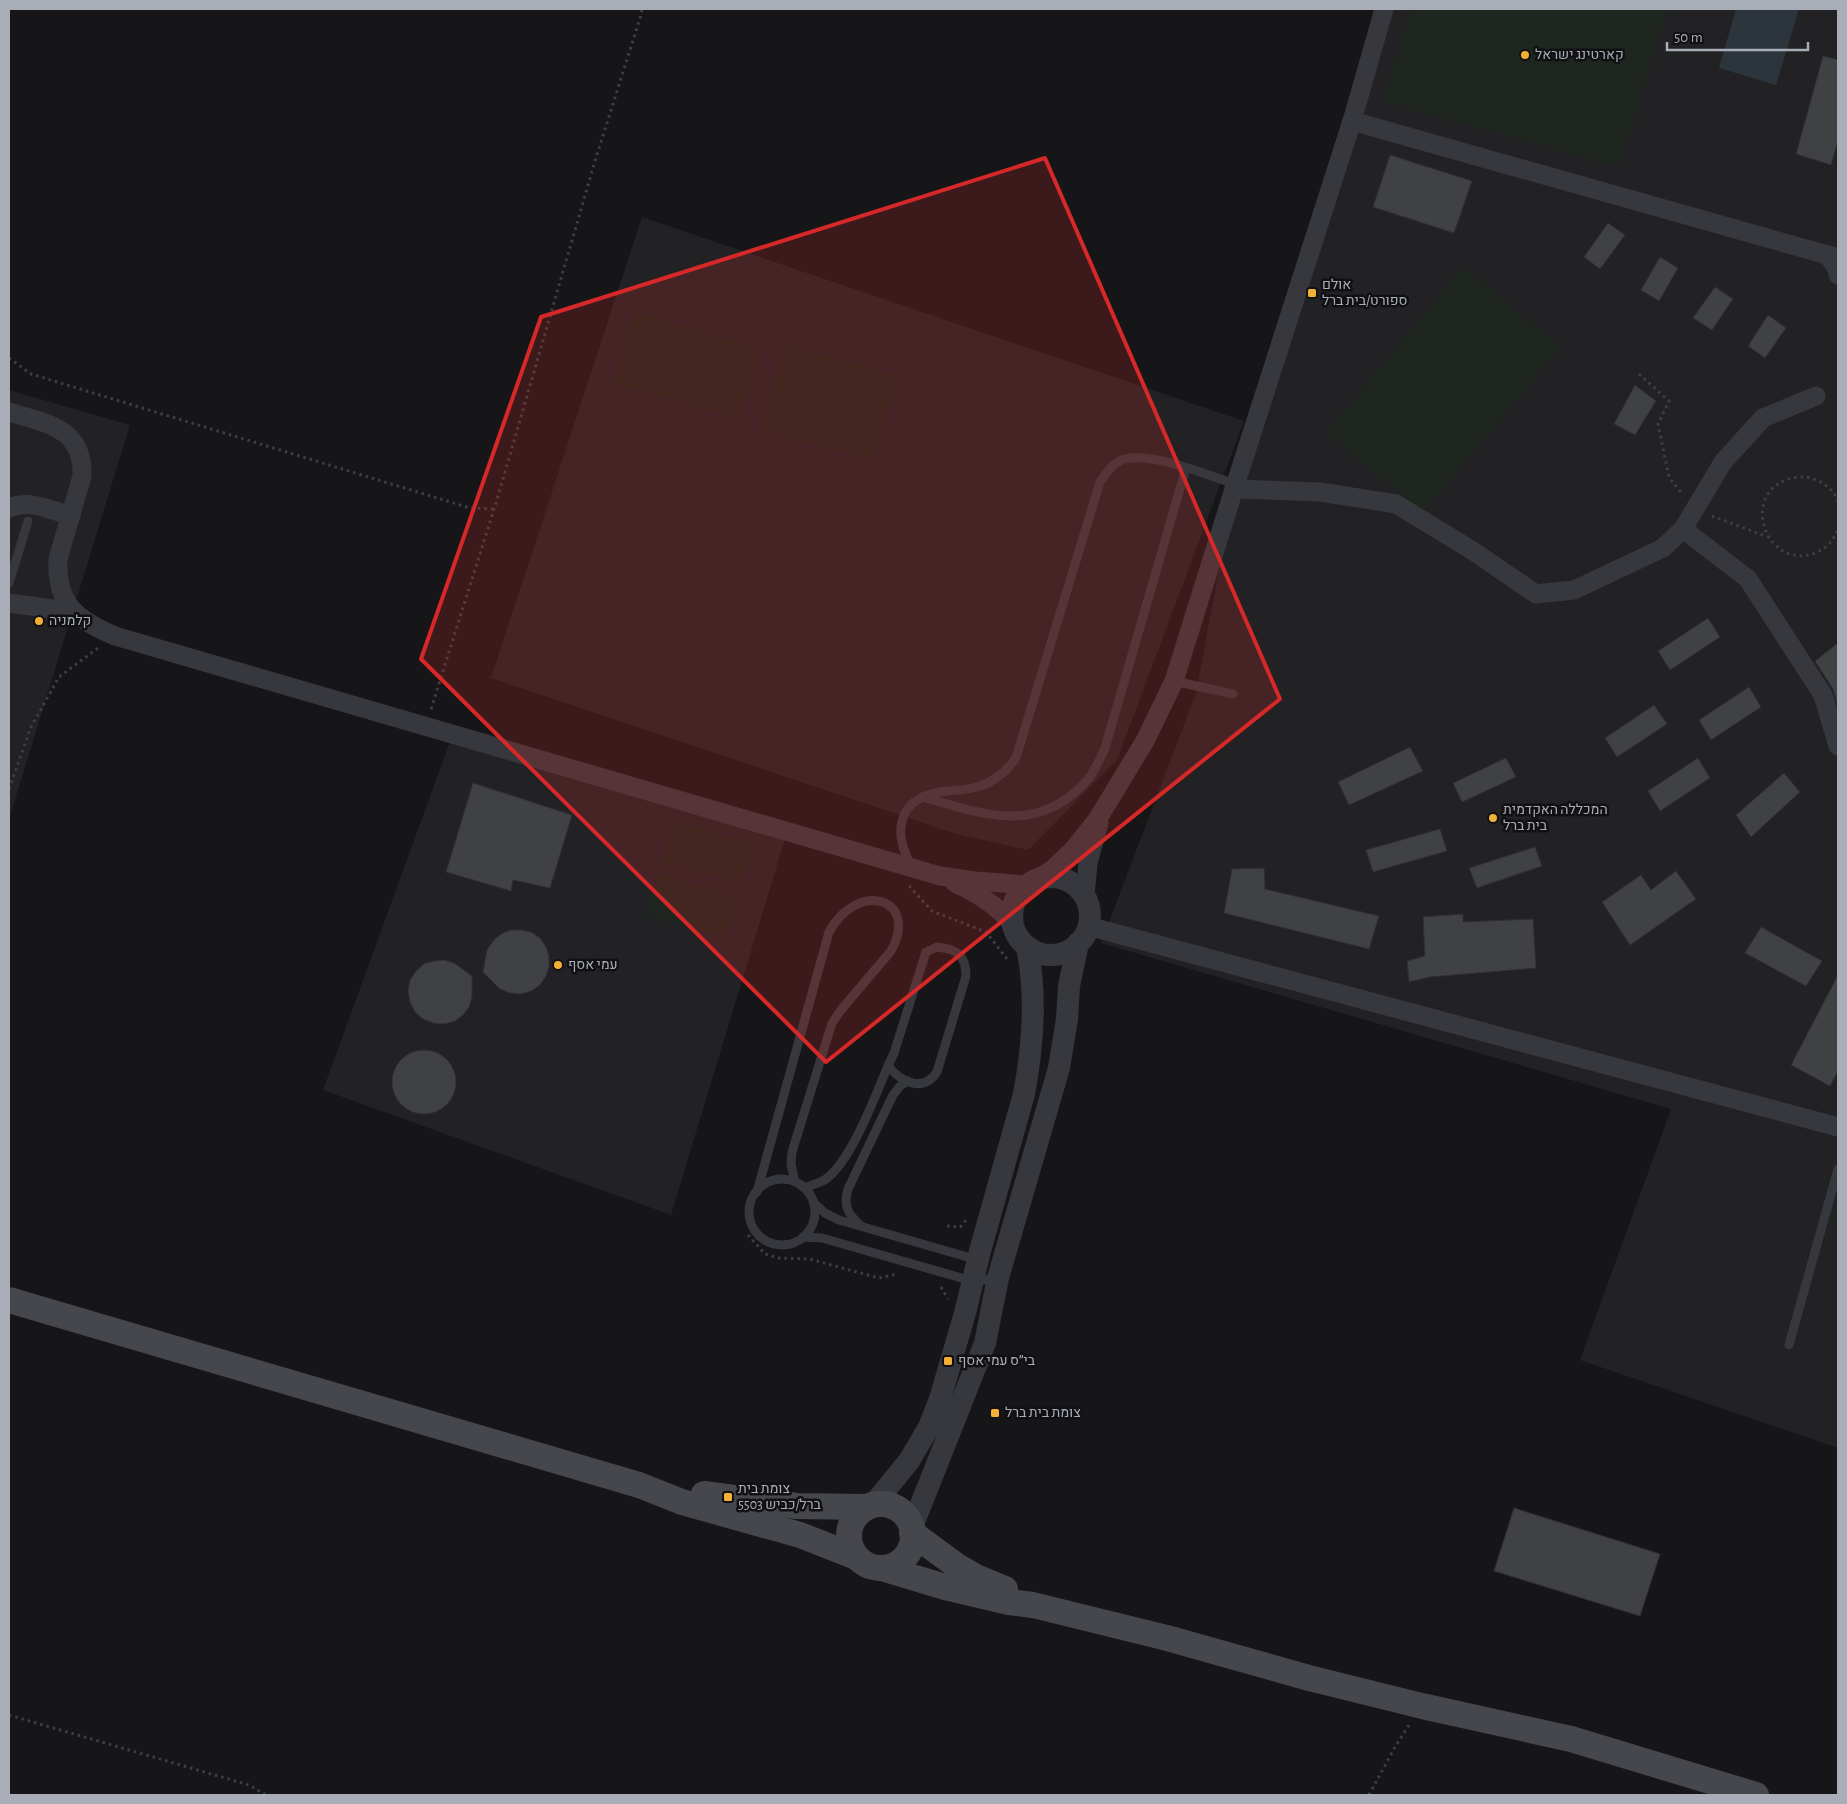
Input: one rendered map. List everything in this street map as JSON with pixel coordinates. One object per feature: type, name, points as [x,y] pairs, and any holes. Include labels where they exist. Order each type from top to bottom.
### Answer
[{"type":"main road","points":[[9,1300],[639,1485],[682,1502],[800,1535],[856,1557],[868,1565],[945,1587],[1167,1638],[1309,1678],[1422,1706],[1571,1739],[1756,1795]]},
{"type":"main road","points":[[639,1485],[787,1505],[869,1506],[879,1503],[893,1506],[905,1514],[912,1530],[913,1541],[907,1554],[896,1564],[882,1568]]},
{"type":"main road","points":[[856,1557],[850,1544],[849,1530],[854,1517],[869,1506]]},
{"type":"main road","points":[[912,1530],[957,1566],[976,1577],[1009,1590],[1033,1606]]},
{"type":"street","points":[[1083,935],[1074,947],[1062,953],[1049,955],[1037,953],[1018,938],[1011,916],[1013,905],[1018,894],[1032,882],[1054,868],[1073,850],[1102,812],[1145,741],[1174,681],[1234,486],[1352,121],[1384,9]]},
{"type":"street","points":[[1352,121],[1833,256],[1838,275]]},
{"type":"street","points":[[1234,486],[1320,492],[1396,504],[1473,550],[1536,594],[1574,590],[1663,548],[1683,529],[1723,462],[1763,418],[1816,396]]},
{"type":"street","points":[[9,412],[47,423],[62,430],[73,440],[80,451],[83,464],[82,476],[58,559],[60,591],[67,605],[82,619],[115,636],[426,726],[909,875],[940,876],[974,881],[1032,882],[1050,877],[1063,878],[1073,884],[1085,897]]},
{"type":"street","points":[[9,508],[15,505],[31,504],[71,516]]},
{"type":"street","points":[[1683,529],[1748,579],[1823,695],[1838,746]]},
{"type":"street","points":[[9,603],[75,612]]},
{"type":"street","points":[[869,1506],[909,1461],[929,1427],[940,1399],[966,1313],[985,1271],[1059,1068],[1067,1019],[1069,986],[1090,915],[1085,897],[1088,863],[1102,812]]},
{"type":"street","points":[[940,876],[988,901],[1002,911],[1013,925]]},
{"type":"street","points":[[1083,935],[1838,1128]]},
{"type":"street","points":[[912,1530],[985,1343],[985,1271],[1029,1068],[1033,992],[1031,965],[1027,947]]},
{"type":"lane","points":[[909,875],[900,838],[901,825],[906,810],[918,799],[933,793],[976,787],[993,780],[1006,771],[1016,758],[1100,482],[1111,466],[1124,459],[1141,457],[1186,468],[1234,486]]},
{"type":"lane","points":[[923,797],[979,813],[1033,815],[1054,806],[1075,791],[1089,777],[1105,748],[1186,468]]},
{"type":"lane","points":[[9,583],[28,521]]},
{"type":"lane","points":[[1174,681],[1233,694]]},
{"type":"lane","points":[[795,1182],[791,1164],[792,1152],[832,1024],[841,1010],[891,951],[896,942],[898,921],[894,912],[887,904],[879,900],[869,900],[848,909],[835,921],[829,932],[757,1192],[750,1205],[752,1225],[758,1234],[774,1244],[785,1245],[795,1242],[810,1230],[814,1222],[814,1203]]},
{"type":"lane","points":[[804,1188],[826,1178],[842,1161],[862,1124],[888,1066],[894,1053],[926,952],[937,947],[956,952],[962,956],[966,965],[966,976],[937,1072],[932,1080],[923,1083],[908,1082],[901,1080],[888,1066]]},
{"type":"lane","points":[[862,1227],[848,1212],[846,1198],[848,1189],[893,1095],[900,1086],[908,1082]]},
{"type":"lane","points":[[1789,1345],[1838,1169]]},
{"type":"lane","points":[[757,1192],[767,1183],[776,1180],[785,1179],[795,1182],[804,1188],[814,1203],[825,1214],[985,1271]]},
{"type":"lane","points":[[803,1237],[822,1238],[985,1271]]},
{"type":"path","points":[[426,726],[494,510],[595,161],[642,9]]},
{"type":"path","points":[[9,358],[31,374],[470,508],[494,510]]},
{"type":"path","points":[[1639,374],[1669,401],[1658,424],[1669,477],[1694,510],[1768,537]]},
{"type":"path","points":[[1838,502],[1830,488],[1820,481],[1808,477],[1795,477],[1783,481],[1773,489],[1765,499],[1762,512],[1763,524],[1768,537],[1788,553],[1801,555],[1814,553],[1826,546],[1837,536],[1838,529]]},
{"type":"path","points":[[9,789],[31,727],[59,677],[115,636]]},
{"type":"path","points":[[909,875],[914,894],[932,912],[986,932],[1008,960]]},
{"type":"path","points":[[947,1226],[960,1227],[973,1212]]},
{"type":"path","points":[[748,1235],[765,1254],[778,1258],[809,1259],[879,1278],[898,1274]]},
{"type":"path","points":[[932,1284],[941,1286],[950,1302]]},
{"type":"path","points":[[1369,1795],[1395,1747],[1422,1706]]},
{"type":"path","points":[[9,1715],[249,1786],[266,1795]]},
{"type":"highlighted area","points":[[1045,158],[1280,699],[826,1062],[421,659],[541,317]]},
{"type":"shaded area","name":"המכללה האקדמית בית ברל","points":[[1381,9],[1838,9],[1838,1448],[1580,1360],[1671,1109],[1101,943],[1196,693],[1234,489]]},
{"type":"shaded area","name":"קארטינג ישראל","points":[[1411,9],[1667,9],[1619,167],[1383,101]]},
{"type":"shaded area","points":[[1736,9],[1799,9],[1776,85],[1719,68]]},
{"type":"shaded area","points":[[642,217],[1244,421],[1117,760],[1028,850],[956,834],[491,678]]},
{"type":"shaded area","points":[[1463,267],[1561,347],[1423,513],[1326,433]]},
{"type":"shaded area","points":[[633,311],[761,349],[739,419],[613,383]]},
{"type":"shaded area","points":[[784,343],[899,376],[873,461],[761,430]]},
{"type":"shaded area","name":"קלמניה","points":[[9,390],[130,425],[10,816],[9,816]]},
{"type":"shaded area","name":"עמי אסף","points":[[451,739],[785,839],[671,1215],[323,1090]]},
{"type":"shaded area","points":[[675,820],[755,844],[741,883],[661,861]]},
{"type":"shaded area","points":[[659,873],[739,898],[725,936],[646,915]]},
{"type":"building","points":[[1823,56],[1838,60],[1838,140],[1831,165],[1796,154]]},
{"type":"building","points":[[1390,155],[1472,181],[1454,233],[1373,207]]},
{"type":"building","points":[[1608,223],[1625,235],[1600,269],[1584,257]]},
{"type":"building","points":[[1660,257],[1678,268],[1659,301],[1641,290]]},
{"type":"building","points":[[1715,287],[1733,299],[1712,330],[1693,318]]},
{"type":"building","points":[[1768,315],[1786,328],[1765,358],[1748,346]]},
{"type":"building","points":[[1635,385],[1656,401],[1635,435],[1614,424]]},
{"type":"building","points":[[1708,618],[1720,637],[1670,670],[1658,651]]},
{"type":"building","points":[[1838,643],[1838,707],[1833,689],[1815,661]]},
{"type":"building","points":[[1749,687],[1761,707],[1711,740],[1699,720]]},
{"type":"building","points":[[1654,705],[1667,724],[1617,757],[1605,738]]},
{"type":"building","points":[[1410,747],[1423,771],[1349,805],[1338,782]]},
{"type":"building","points":[[1506,758],[1516,777],[1462,802],[1453,783]]},
{"type":"building","points":[[1698,758],[1710,778],[1660,811],[1648,791]]},
{"type":"building","points":[[1784,773],[1800,792],[1751,837],[1736,815]]},
{"type":"building","points":[[473,783],[572,815],[550,888],[513,880],[511,891],[446,872]]},
{"type":"building","points":[[1440,829],[1447,851],[1373,872],[1366,850]]},
{"type":"building","points":[[1535,847],[1542,866],[1477,888],[1469,868]]},
{"type":"building","points":[[1264,868],[1265,889],[1379,916],[1369,949],[1224,913],[1232,869]]},
{"type":"building","points":[[1676,871],[1696,899],[1630,945],[1602,902],[1641,875],[1651,890]]},
{"type":"building","points":[[1463,914],[1463,922],[1533,919],[1536,968],[1430,977],[1409,982],[1407,961],[1425,956],[1423,917]]},
{"type":"building","points":[[1761,927],[1822,961],[1806,986],[1745,953]]},
{"type":"building","points":[[511,930],[531,932],[540,938],[549,956],[549,967],[540,985],[531,991],[521,994],[510,993],[500,989],[483,972],[487,950],[493,941],[501,934]]},
{"type":"building","points":[[444,960],[454,963],[472,976],[472,997],[469,1007],[463,1015],[455,1021],[444,1024],[433,1023],[423,1019],[415,1012],[410,1002],[408,991],[410,980],[424,964]]},
{"type":"building","points":[[1838,975],[1838,1071],[1830,1086],[1791,1065]]},
{"type":"building","points":[[424,1050],[436,1052],[447,1059],[454,1070],[456,1082],[454,1094],[447,1105],[436,1112],[424,1114],[412,1112],[401,1105],[394,1094],[392,1082],[394,1070],[401,1059],[412,1052]]},
{"type":"building","points":[[1514,1508],[1660,1554],[1640,1616],[1494,1571]]},
{"type":"place","name":"קארטינג ישראל","points":[[1525,55]]},
{"type":"place","name":"אולם ספורט/בית ברל","points":[[1312,293]]},
{"type":"place","name":"קלמניה","points":[[39,621]]},
{"type":"place","name":"המכללה האקדמית בית ברל","points":[[1493,818]]},
{"type":"place","name":"עמי אסף","points":[[558,965]]},
{"type":"place","name":"בי״ס עמי אסף","points":[[948,1361]]},
{"type":"place","name":"צומת בית ברל","points":[[995,1413]]},
{"type":"place","name":"צומת בית ברל/כביש 5503","points":[[728,1497]]}]
